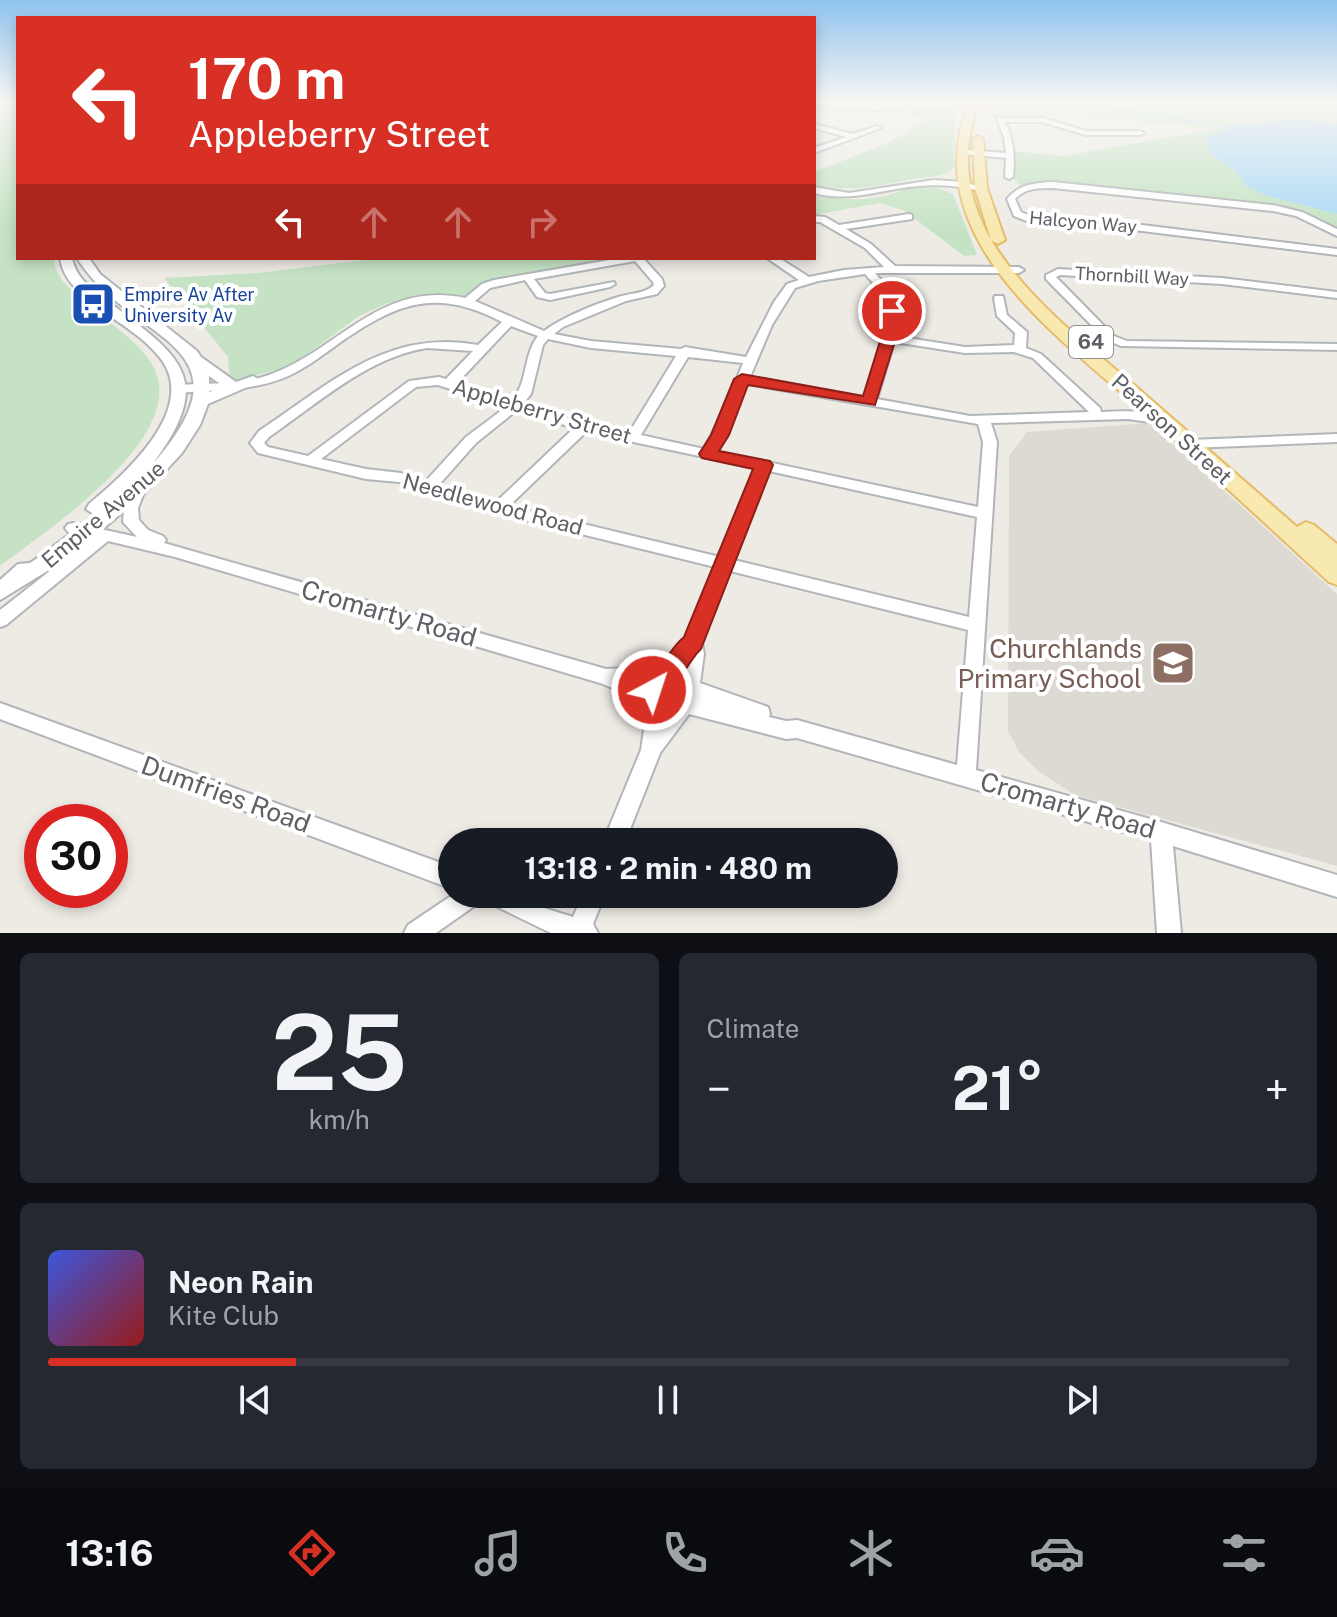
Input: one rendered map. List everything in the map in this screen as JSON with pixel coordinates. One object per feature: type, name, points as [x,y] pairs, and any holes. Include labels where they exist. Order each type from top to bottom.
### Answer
[{"type":"main road","name":"Pearson Street","points":[[965,145],[967,190],[978,227],[1019,289],[1163,420],[1203,447],[1337,556]]},
{"type":"main road","name":"Pearson Street","points":[[979,145],[981,188],[1003,267],[1069,323],[1337,576]]},
{"type":"main road","points":[[67,260],[76,282],[160,351],[172,365],[179,391]]},
{"type":"main road","points":[[84,260],[95,277],[179,341],[197,361],[241,382]]},
{"type":"main road","points":[[197,361],[200,393],[241,382]]},
{"type":"main road","name":"Empire Avenue","points":[[89,531],[112,496],[153,452],[174,414],[179,391]]},
{"type":"main road","name":"Empire Avenue","points":[[8,586],[29,563],[89,531],[138,490],[176,450],[200,393]]},
{"type":"street","points":[[1007,145],[1010,156],[1009,177]]},
{"type":"street","points":[[965,152],[1010,156]]},
{"type":"street","points":[[816,190],[867,195],[907,185],[934,184],[959,190],[981,188]]},
{"type":"street","name":"Halcyon Way","points":[[1337,233],[1299,214],[1273,208],[1053,185],[1032,186],[1018,191],[1011,199],[1017,214],[1034,221],[1126,226],[1337,252]]},
{"type":"street","points":[[836,228],[909,217]]},
{"type":"street","points":[[816,220],[868,246],[893,270]]},
{"type":"street","points":[[468,301],[486,286],[626,260]]},
{"type":"street","points":[[427,489],[471,440],[525,394],[537,345],[545,335],[559,325],[623,299],[653,292],[659,286],[639,260]]},
{"type":"street","points":[[775,260],[806,280]]},
{"type":"street","points":[[893,270],[918,265],[1003,267]]},
{"type":"street","points":[[594,266],[623,299]]},
{"type":"street","points":[[708,454],[720,435],[750,361],[791,286],[806,280],[869,272],[1003,267]]},
{"type":"street","points":[[869,272],[891,303],[888,338],[870,402]]},
{"type":"street","name":"Thornbill Way","points":[[1337,295],[1222,281],[1058,272],[1050,277],[1110,338],[1125,344],[1337,347]]},
{"type":"street","points":[[528,277],[541,295],[550,297],[610,284]]},
{"type":"street","points":[[999,298],[1002,316],[1021,332],[1020,348]]},
{"type":"street","points":[[179,391],[200,393],[283,374],[370,316],[390,307],[420,300],[468,301],[545,335],[750,361]]},
{"type":"street","points":[[449,384],[501,327],[512,320]]},
{"type":"street","points":[[888,338],[965,350],[1020,348],[1037,356],[1095,411]]},
{"type":"street","name":"Needlewood Road","points":[[481,349],[422,345],[376,362],[264,434],[257,443],[263,450],[401,478],[427,489],[498,508],[976,625]]},
{"type":"street","points":[[633,438],[685,351]]},
{"type":"street","points":[[742,379],[956,419],[984,421],[1128,415],[1163,420]]},
{"type":"street","name":"Appleberry Street","points":[[310,461],[413,384],[426,380],[516,404],[583,427],[984,513]]},
{"type":"street","points":[[1063,416],[1122,407],[1138,397]]},
{"type":"street","points":[[966,776],[990,442],[984,421]]},
{"type":"street","points":[[498,508],[583,427]]},
{"type":"street","points":[[1203,447],[1257,446],[1264,442],[1337,438]]},
{"type":"street","points":[[651,750],[654,684],[667,674],[682,652],[693,643],[764,465]]},
{"type":"street","name":"Cromarty Road","points":[[138,490],[131,508],[131,522],[143,534],[175,551]]},
{"type":"street","points":[[0,620],[89,531]]},
{"type":"street","name":"Cromarty Road","points":[[89,531],[175,551],[604,676],[667,708],[688,696],[786,730],[797,729],[966,776],[1337,886]]},
{"type":"street","points":[[620,828],[651,750],[688,696],[695,654],[693,643]]},
{"type":"street","name":"Cromarty Road","points":[[604,676],[683,676],[688,696]]},
{"type":"street","name":"Dumfries Road","points":[[0,711],[438,873]]},
{"type":"street","points":[[1161,832],[1169,933]]},
{"type":"street","points":[[416,933],[453,908]]},
{"type":"street","points":[[525,908],[582,932],[590,908]]},
{"type":"shaded area","name":"Churchlands Primary School","points":[[1150,423],[1337,594],[1337,866],[1075,795],[1038,771],[1019,752],[1008,731],[1009,456],[1027,432]]},
{"type":"green space","points":[[0,145],[16,145],[16,260],[54,260],[57,272],[66,284],[147,357],[158,379],[158,405],[147,432],[103,484],[0,566]]},
{"type":"green space","points":[[884,145],[954,145],[954,167],[937,176],[872,187],[838,188],[816,185],[816,171]]},
{"type":"green space","points":[[1128,145],[1337,145],[1337,230],[1298,214],[1237,202],[1097,186],[1020,186],[1015,180],[1012,151],[1064,156]]},
{"type":"green space","points":[[907,188],[937,188],[953,194],[977,255],[964,256],[905,211],[880,203],[816,215],[816,196],[850,199],[895,193]]},
{"type":"green space","points":[[365,260],[602,260],[479,285],[464,297],[420,297],[388,303],[359,316],[288,368],[230,381],[228,357],[164,278],[258,273]]},
{"type":"water","points":[[1208,145],[1337,145],[1337,214],[1264,195],[1246,186],[1237,172],[1212,155]]},
{"type":"place","name":"Empire Av After University Av","points":[[93,304]]},
{"type":"place","name":"Churchlands Primary School","points":[[1173,663]]},
{"type":"route","points":[[652,690],[655,682],[669,674],[682,652],[693,643],[764,465],[708,454],[720,435],[742,379],[870,402],[888,338],[892,311]]}]
